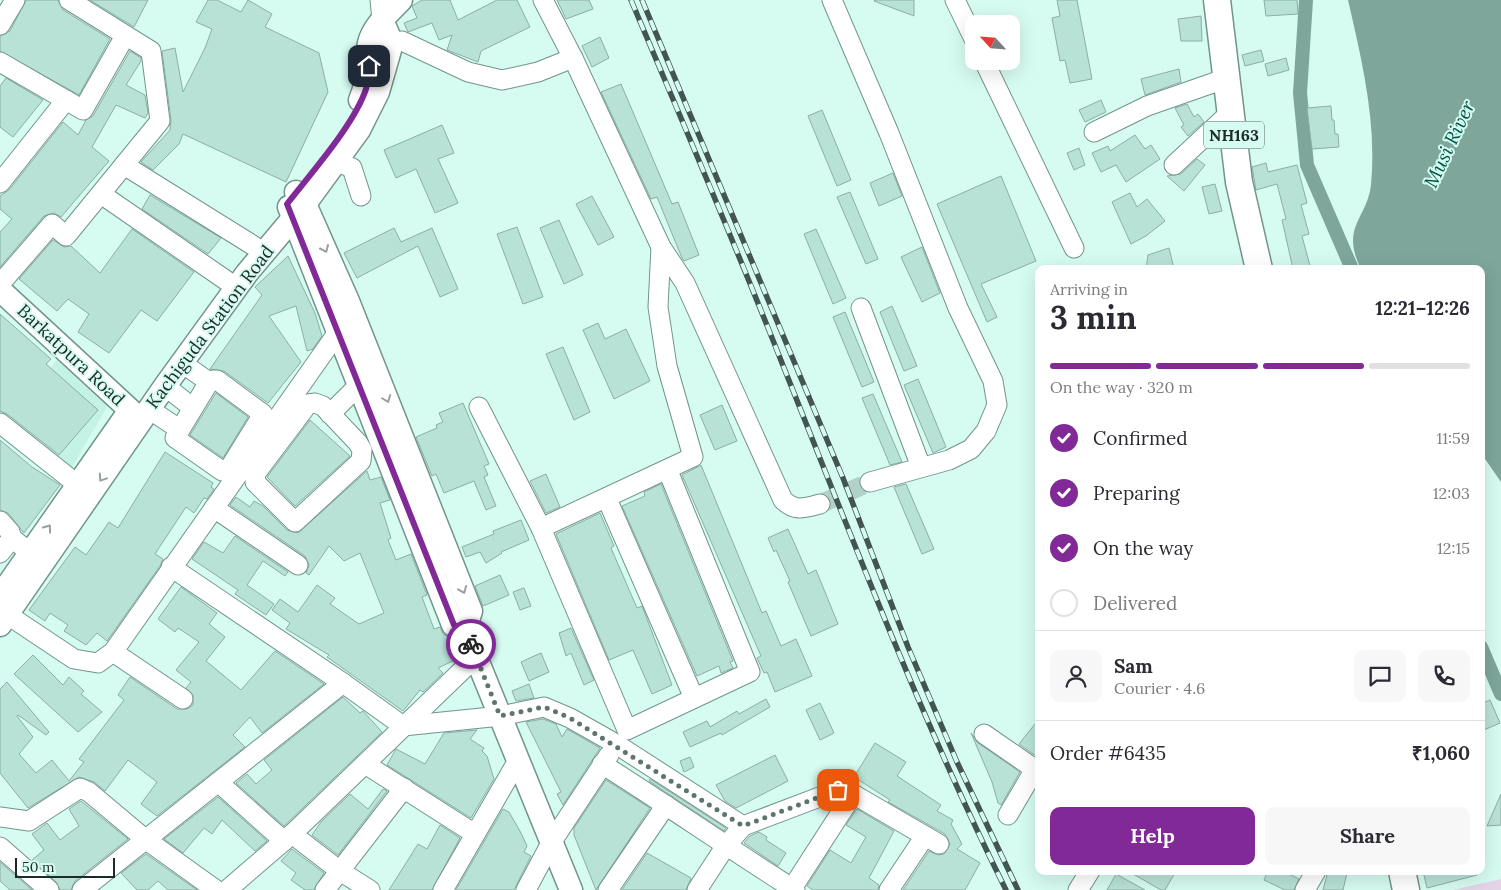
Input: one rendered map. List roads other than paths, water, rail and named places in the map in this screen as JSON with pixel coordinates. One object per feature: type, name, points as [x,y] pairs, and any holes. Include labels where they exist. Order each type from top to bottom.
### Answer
[{"type":"highway","name":"NH163","points":[[1217,0],[1239,182],[1257,265]]},
{"type":"highway","points":[[1403,875],[1406,890]]},
{"type":"main road","name":"Kachiguda Station Road","points":[[3,600],[30,553],[78,485],[165,386],[261,248],[296,204],[357,107],[366,88],[369,42],[381,10],[402,0]]},
{"type":"main road","points":[[381,10],[392,43]]},
{"type":"main road","name":"Kachiguda Station Road","points":[[296,204],[338,162],[371,110],[392,43]]},
{"type":"main road","points":[[296,204],[307,251],[454,625],[465,630]]},
{"type":"main road","points":[[296,204],[348,301],[471,611],[465,630],[517,762],[571,890]]},
{"type":"main road","points":[[261,248],[280,245],[293,246],[307,251]]},
{"type":"main road","name":"Kachiguda Station Road","points":[[3,600],[140,413],[227,280],[261,248]]},
{"type":"main road","name":"Barkatpura Road","points":[[0,290],[140,413]]},
{"type":"street","points":[[0,25],[15,0]]},
{"type":"street","points":[[0,284],[52,224],[66,236],[160,121],[151,51],[69,0]]},
{"type":"street","points":[[543,0],[573,58],[661,247],[685,283],[782,500],[790,507],[800,509],[820,504]]},
{"type":"street","points":[[832,0],[889,133],[958,308],[993,380],[997,405],[986,431],[971,450],[949,460],[870,482]]},
{"type":"street","points":[[955,0],[965,21]]},
{"type":"street","points":[[0,62],[83,110],[125,36]]},
{"type":"street","points":[[369,42],[392,43],[402,41],[468,72],[502,80],[538,72],[573,58]]},
{"type":"street","points":[[988,70],[1074,248]]},
{"type":"street","points":[[1094,132],[1147,106],[1227,78]]},
{"type":"street","points":[[0,183],[66,100]]},
{"type":"street","points":[[1174,165],[1231,112]]},
{"type":"street","points":[[338,162],[352,168],[361,196]]},
{"type":"street","points":[[124,165],[261,248]]},
{"type":"street","points":[[101,194],[227,280]]},
{"type":"street","points":[[541,528],[668,471],[693,457],[667,366],[658,307],[661,247]]},
{"type":"street","points":[[861,308],[922,467]]},
{"type":"street","points":[[3,600],[74,660],[98,663],[113,652],[338,332]]},
{"type":"street","points":[[182,363],[209,382]]},
{"type":"street","points":[[217,380],[263,414],[229,468],[222,471],[176,441],[175,434],[193,408],[209,382],[217,380]]},
{"type":"street","points":[[330,414],[359,384]]},
{"type":"street","points":[[165,386],[193,408]]},
{"type":"street","points":[[315,403],[322,406],[330,414],[358,443],[362,450],[361,462],[295,522],[255,482],[259,465],[308,404],[315,403]]},
{"type":"street","points":[[479,407],[541,528],[627,730],[750,672],[668,471]]},
{"type":"street","points":[[140,413],[179,429]]},
{"type":"street","points":[[0,423],[78,485]]},
{"type":"street","points":[[358,443],[376,428]]},
{"type":"street","points":[[607,499],[694,698]]},
{"type":"street","points":[[214,508],[298,565]]},
{"type":"street","points":[[0,522],[10,532],[12,538],[30,553]]},
{"type":"street","points":[[0,553],[12,538]]},
{"type":"street","points":[[171,567],[343,683],[403,726],[500,716],[544,707],[570,718],[616,744],[743,826]]},
{"type":"street","points":[[113,652],[183,699]]},
{"type":"street","points":[[228,890],[288,837],[476,657]]},
{"type":"street","points":[[82,890],[343,683]]},
{"type":"street","points":[[984,734],[1035,769]]},
{"type":"street","points":[[526,890],[551,843],[616,744]]},
{"type":"street","points":[[443,890],[517,762]]},
{"type":"street","points":[[365,764],[475,834]]},
{"type":"street","points":[[602,764],[666,805],[725,847],[793,889],[853,794]]},
{"type":"street","points":[[1008,815],[1035,773]]},
{"type":"street","points":[[218,782],[288,837],[370,890]]},
{"type":"street","points":[[0,817],[29,820],[80,788],[89,792],[145,839],[216,890]]},
{"type":"street","points":[[325,890],[404,788]]},
{"type":"street","points":[[697,890],[725,847],[743,826],[838,790],[853,794],[932,840],[889,890]]},
{"type":"street","points":[[608,890],[666,805]]},
{"type":"street","points":[[0,847],[49,890]]},
{"type":"street","points":[[1078,890],[1087,875]]},
{"type":"street","points":[[1305,890],[1314,875]]},
{"type":"water","name":"Musi River","points":[[1348,0],[1501,0],[1501,482],[1485,459],[1485,265],[1359,265],[1355,255],[1354,233],[1369,197],[1372,161],[1370,115]]},
{"type":"waterway","points":[[1306,0],[1300,93],[1307,165],[1350,265]]},
{"type":"waterway","points":[[1485,656],[1501,694]]},
{"type":"tunnel","points":[[820,504],[870,482]]},
{"type":"railway","points":[[631,0],[708,181],[916,695],[1006,890]]},
{"type":"railway","points":[[642,0],[843,478],[908,647],[957,762],[1018,890]]}]
